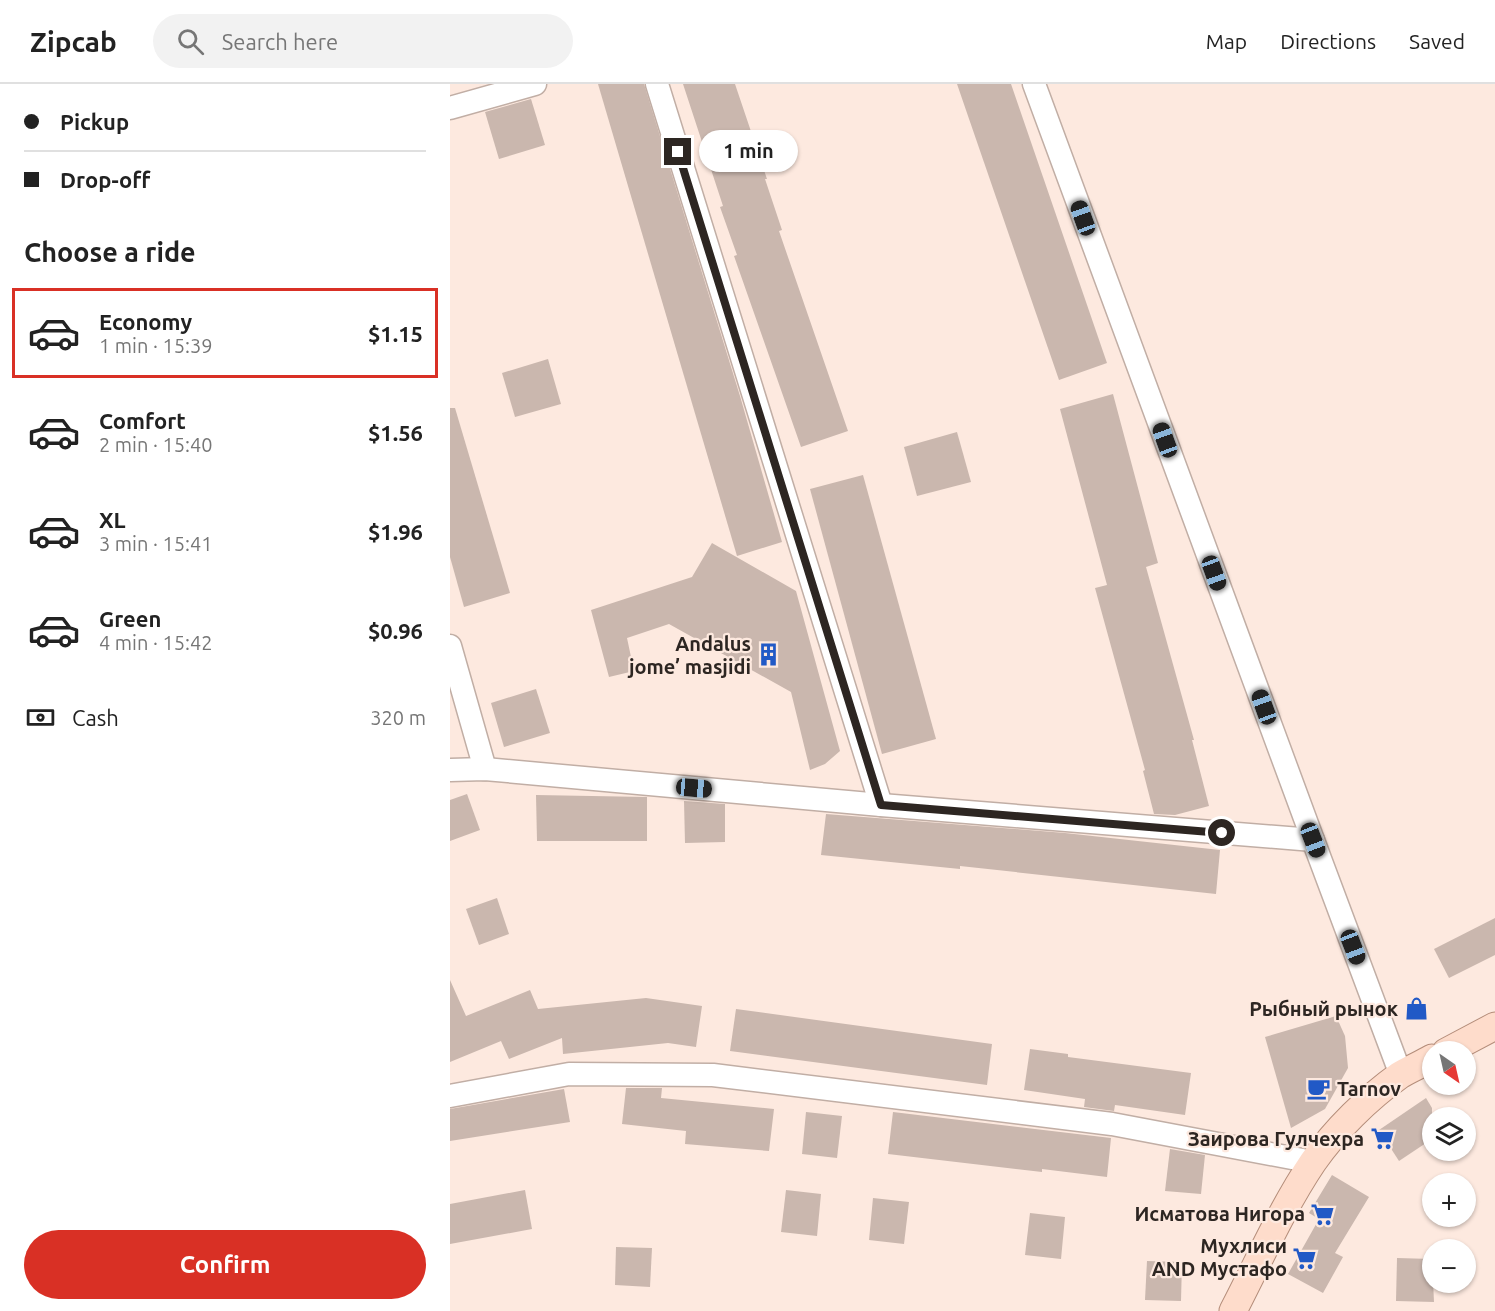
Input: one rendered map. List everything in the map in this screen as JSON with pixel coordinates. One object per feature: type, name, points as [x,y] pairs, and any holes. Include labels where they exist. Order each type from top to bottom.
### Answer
[{"type":"main road","points":[[1467,1041],[1495,1026]]},
{"type":"main road","points":[[1233,1311],[1279,1221],[1313,1162],[1354,1115],[1401,1075],[1422,1063]]},
{"type":"street","points":[[450,108],[535,84]]},
{"type":"street","points":[[657,84],[881,805]]},
{"type":"street","points":[[1034,84],[1401,1075]]},
{"type":"street","points":[[450,646],[485,769]]},
{"type":"street","points":[[450,770],[485,769],[881,805],[1313,840]]},
{"type":"street","points":[[450,1096],[569,1074],[713,1075],[1112,1124],[1313,1162]]},
{"type":"building","points":[[598,84],[644,84],[740,396],[782,542],[737,556]]},
{"type":"building","points":[[683,84],[735,84],[767,179],[765,179],[782,230],[779,231],[848,431],[801,447],[734,256],[737,255],[720,207],[723,206]]},
{"type":"building","points":[[957,84],[1011,84],[1107,363],[1059,380]]},
{"type":"building","points":[[531,99],[545,145],[499,159],[485,112]]},
{"type":"building","points":[[548,359],[561,404],[515,417],[502,373]]},
{"type":"building","points":[[1113,394],[1158,563],[1146,567],[1194,740],[1192,740],[1209,806],[1175,815],[1154,814],[1143,771],[1145,770],[1095,588],[1107,585],[1060,409]]},
{"type":"building","points":[[450,408],[455,408],[510,593],[464,607],[450,557]]},
{"type":"building","points":[[957,432],[971,482],[917,496],[904,447]]},
{"type":"building","points":[[863,475],[936,739],[882,754],[810,489]]},
{"type":"building","name":"Andalus jome’ masjidi","points":[[712,543],[796,591],[840,751],[825,764],[810,770],[791,692],[669,624],[627,638],[634,671],[609,677],[591,610],[692,577]]},
{"type":"building","points":[[536,689],[550,733],[504,747],[491,703]]},
{"type":"building","points":[[467,794],[480,830],[450,841],[450,800]]},
{"type":"building","points":[[536,795],[647,797],[647,841],[537,841]]},
{"type":"building","points":[[684,801],[725,804],[725,842],[685,843]]},
{"type":"building","points":[[826,814],[1065,833],[1220,850],[1216,894],[960,866],[960,869],[821,855]]},
{"type":"building","points":[[497,898],[509,934],[479,945],[466,909]]},
{"type":"building","points":[[1495,918],[1495,955],[1449,978],[1434,949]]},
{"type":"building","points":[[450,980],[466,1016],[530,990],[538,1009],[646,998],[702,1006],[696,1047],[668,1043],[563,1054],[562,1038],[509,1059],[501,1041],[450,1062]]},
{"type":"building","points":[[736,1009],[992,1044],[987,1085],[730,1051]]},
{"type":"building","points":[[1336,1016],[1345,1036],[1348,1068],[1325,1109],[1291,1128],[1265,1037]]},
{"type":"building","points":[[1030,1049],[1068,1054],[1068,1057],[1191,1073],[1185,1115],[1115,1105],[1114,1111],[1084,1107],[1085,1099],[1024,1090]]},
{"type":"building","points":[[626,1088],[662,1088],[661,1098],[774,1109],[769,1151],[685,1144],[686,1131],[622,1124]]},
{"type":"building","points":[[564,1089],[570,1122],[450,1141],[450,1109]]},
{"type":"building","points":[[1426,1098],[1431,1107],[1422,1107],[1422,1146],[1399,1161],[1379,1130]]},
{"type":"building","points":[[806,1112],[842,1116],[837,1158],[802,1154]]},
{"type":"building","points":[[893,1112],[1111,1138],[1107,1177],[1042,1169],[1042,1172],[888,1154]]},
{"type":"building","points":[[1170,1149],[1205,1155],[1201,1194],[1165,1191]]},
{"type":"building","points":[[1332,1175],[1369,1197],[1335,1253],[1343,1257],[1323,1293],[1288,1274],[1319,1219],[1309,1213]]},
{"type":"building","points":[[525,1190],[532,1229],[450,1244],[450,1204]]},
{"type":"building","points":[[786,1190],[821,1194],[817,1236],[781,1232]]},
{"type":"building","points":[[873,1198],[909,1202],[904,1244],[869,1240]]},
{"type":"building","points":[[1030,1213],[1065,1217],[1061,1259],[1025,1255]]},
{"type":"building","points":[[616,1247],[652,1248],[650,1287],[615,1285]]},
{"type":"building","points":[[1397,1258],[1422,1259],[1422,1293],[1434,1293],[1434,1302],[1396,1301]]},
{"type":"building","points":[[1147,1261],[1182,1262],[1181,1301],[1145,1300]]},
{"type":"place","name":"Andalus jome’ masjidi","points":[[769,655]]},
{"type":"place","name":"Рыбный рынок","points":[[1416,1009]]},
{"type":"place","name":"Tarnov","points":[[1319,1089]]},
{"type":"place","name":"Заирова Гулчехра","points":[[1382,1139]]},
{"type":"place","name":"Исматова Нигора","points":[[1323,1214]]},
{"type":"place","name":"Мухлиси AND Мустафо","points":[[1305,1258]]},
{"type":"route","points":[[678,152],[881,805],[1222,833]]}]
